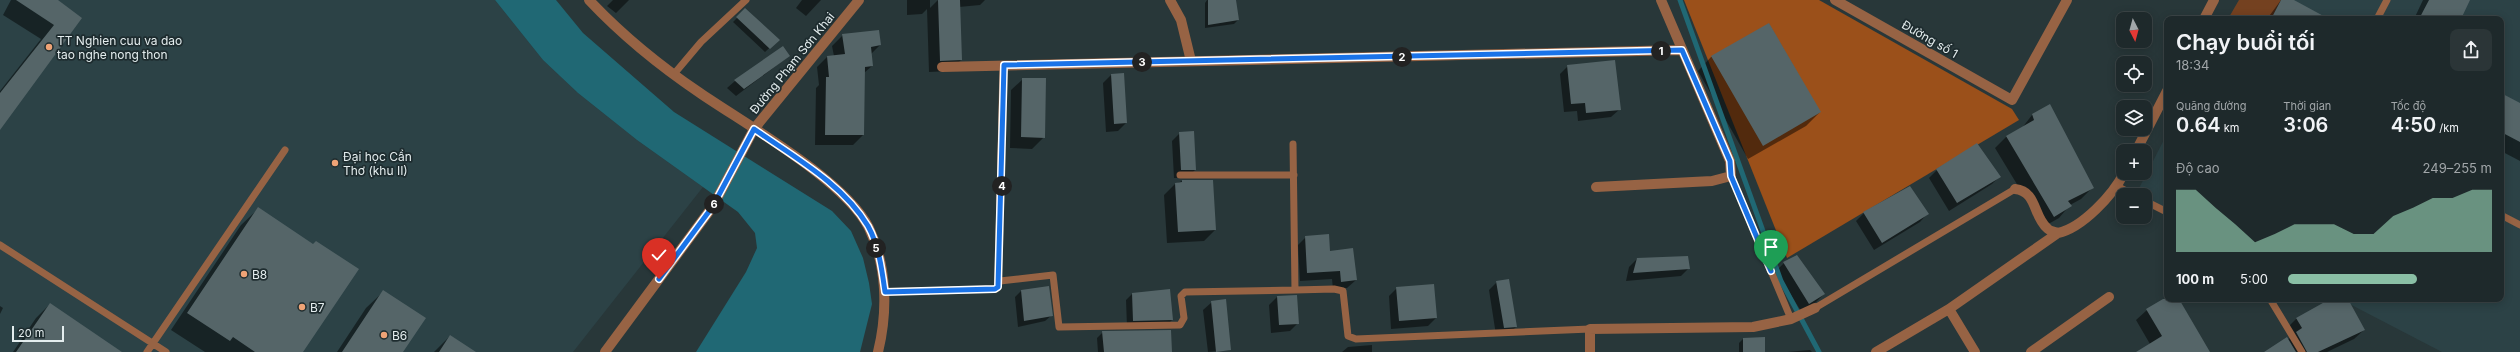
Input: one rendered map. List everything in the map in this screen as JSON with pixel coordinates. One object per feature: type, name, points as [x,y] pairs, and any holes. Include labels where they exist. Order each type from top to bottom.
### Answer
[{"type":"street","points":[[589,0],[642,50],[754,129],[843,195],[868,227],[882,264],[885,292],[878,352]]},
{"type":"street","name":"Đường Phạm Sơn Khai","points":[[605,352],[713,206],[748,144],[754,129],[859,0]]},
{"type":"street","points":[[1170,0],[1181,20],[1191,61]]},
{"type":"street","points":[[1596,187],[1712,181],[1731,176],[1730,161],[1661,0]]},
{"type":"street","name":"Đường số 1","points":[[1835,0],[2012,100],[2067,0]]},
{"type":"street","points":[[2206,16],[2214,0]]},
{"type":"street","points":[[942,67],[1682,50]]},
{"type":"street","points":[[2140,144],[2164,97]]},
{"type":"street","points":[[1876,352],[1949,309],[2058,233],[2076,227],[2117,186],[2120,180]]},
{"type":"street","points":[[2015,189],[2024,190],[2030,195],[2046,228],[2058,233]]},
{"type":"street","points":[[2031,352],[2108,297]]},
{"type":"street","points":[[1590,352],[1590,329],[1753,327],[1791,319],[1816,308]]},
{"type":"street","points":[[1949,309],[1975,352]]},
{"type":"lane","points":[[674,74],[701,42],[746,0]]},
{"type":"lane","points":[[2379,16],[2387,0]]},
{"type":"lane","points":[[885,292],[995,289],[998,287],[1000,282],[1004,65]]},
{"type":"lane","points":[[1293,144],[1295,290]]},
{"type":"lane","points":[[147,352],[285,150]]},
{"type":"lane","points":[[1180,175],[1294,175]]},
{"type":"lane","points":[[1731,176],[1791,319]]},
{"type":"lane","points":[[2117,186],[2121,188]]},
{"type":"lane","points":[[1816,308],[2015,189]]},
{"type":"lane","points":[[2152,204],[2164,210]]},
{"type":"lane","points":[[2504,217],[2520,225]]},
{"type":"lane","points":[[0,245],[166,352]]},
{"type":"lane","points":[[1000,282],[1053,275],[1059,327],[1180,325],[1184,318],[1181,296],[1185,292],[1334,289],[1343,291],[1346,330],[1348,336],[1356,339],[1590,329]]},
{"type":"lane","points":[[2272,302],[2302,352]]},
{"type":"shaded area","name":"Đại học Cần Thơ (khu II)","points":[[0,0],[495,0],[543,60],[578,93],[637,140],[703,187],[573,352],[0,352]]},
{"type":"shaded area","points":[[1684,0],[1819,0],[2012,109],[2019,120],[1787,258]]},
{"type":"shaded area","points":[[2239,0],[2520,0],[2520,352],[2442,352],[2346,302],[2504,302],[2504,16],[2230,16]]},
{"type":"shaded area","points":[[2239,0],[2281,0],[2273,16],[2230,16]]},
{"type":"shaded area","points":[[2164,140],[2164,208],[2152,202],[2152,188],[2139,188],[2143,180],[2152,180],[2152,163]]},
{"type":"water","points":[[495,0],[556,0],[583,33],[674,112],[832,211],[851,231],[863,258],[869,283],[872,304],[860,352],[696,352],[746,272],[757,248],[755,233],[738,212],[637,140],[578,93],[543,60]]},
{"type":"building","name":"TT Nghien cuu va dao tao nghe nong thon","points":[[16,0],[58,0],[82,18],[0,130],[0,93],[54,25]]},
{"type":"building","points":[[938,0],[960,0],[962,60],[940,61]]},
{"type":"building","points":[[1208,0],[1236,0],[1239,20],[1208,25]]},
{"type":"building","points":[[2281,0],[2294,0],[2323,16],[2273,16]]},
{"type":"building","points":[[2429,0],[2470,0],[2462,16],[2421,16]]},
{"type":"building","points":[[745,8],[780,40],[770,49],[736,17]]},
{"type":"building","points":[[1769,23],[1821,112],[1763,146],[1711,56]]},
{"type":"building","points":[[879,30],[881,45],[871,47],[873,66],[865,67],[864,135],[825,135],[826,77],[829,77],[827,56],[845,54],[842,34]]},
{"type":"building","points":[[783,46],[790,56],[744,89],[734,80]]},
{"type":"building","points":[[1615,60],[1621,110],[1586,113],[1585,103],[1571,104],[1567,65]]},
{"type":"building","points":[[1124,73],[1127,123],[1114,124],[1111,74]]},
{"type":"building","points":[[1022,78],[1046,78],[1045,138],[1021,137]]},
{"type":"building","points":[[2504,95],[2520,103],[2520,142],[2504,134]]},
{"type":"building","points":[[2050,104],[2094,188],[2068,201],[2072,206],[2054,217],[2006,136],[2034,120],[2032,114]]},
{"type":"building","points":[[1194,131],[1196,170],[1181,170],[1179,132]]},
{"type":"building","points":[[1977,143],[2001,177],[1957,203],[1936,169]]},
{"type":"building","points":[[1182,180],[1213,180],[1216,230],[1178,232],[1175,183],[1182,182]]},
{"type":"building","points":[[1910,186],[1929,214],[1882,243],[1863,212]]},
{"type":"building","points":[[258,207],[313,244],[316,241],[359,269],[303,352],[255,352],[233,337],[230,341],[187,313]]},
{"type":"building","points":[[1329,234],[1330,251],[1353,248],[1357,280],[1341,282],[1340,271],[1307,273],[1305,236]]},
{"type":"building","points":[[1797,255],[1825,294],[1809,304],[1783,262]]},
{"type":"building","points":[[1688,256],[1690,269],[1633,273],[1637,258]]},
{"type":"building","points":[[1509,279],[1517,327],[1504,328],[1496,281]]},
{"type":"building","points":[[1434,284],[1437,318],[1399,321],[1396,287]]},
{"type":"building","points":[[1049,286],[1053,316],[1024,321],[1021,290]]},
{"type":"building","points":[[1170,289],[1173,320],[1133,321],[1132,293]]},
{"type":"building","name":"B6","points":[[383,290],[426,318],[403,352],[342,352]]},
{"type":"building","points":[[1297,295],[1299,324],[1279,325],[1277,296]]},
{"type":"building","points":[[1226,299],[1231,350],[1216,352],[1211,301]]},
{"type":"building","points":[[2163,299],[2164,302],[2181,302],[2210,352],[2136,352],[2162,336],[2146,309]]},
{"type":"building","points":[[2325,302],[2350,302],[2365,330],[2318,352],[2307,352],[2296,332],[2302,328],[2296,318]]},
{"type":"building","points":[[50,303],[122,352],[16,352]]},
{"type":"building","points":[[1171,330],[1172,352],[1104,352],[1102,331]]},
{"type":"building","points":[[450,335],[476,352],[439,352]]},
{"type":"building","points":[[1765,337],[1765,352],[1743,352],[1743,338]]},
{"type":"building","points":[[2287,337],[2296,352],[2264,352]]},
{"type":"waterway","points":[[1680,0],[1781,281],[1819,352]]},
{"type":"place","name":"TT Nghien cuu va dao tao nghe nong thon","points":[[49,47]]},
{"type":"place","name":"Đại học Cần Thơ (khu II)","points":[[335,163]]},
{"type":"place","name":"B8","points":[[244,274]]},
{"type":"place","name":"B7","points":[[302,307]]},
{"type":"place","name":"B6","points":[[384,335]]},
{"type":"route","points":[[659,279],[713,206],[748,144],[754,129],[803,163],[843,195],[868,227],[882,264],[885,292],[995,289],[998,287],[1000,282],[1004,65],[1682,50],[1730,161],[1731,176],[1771,271]]}]
